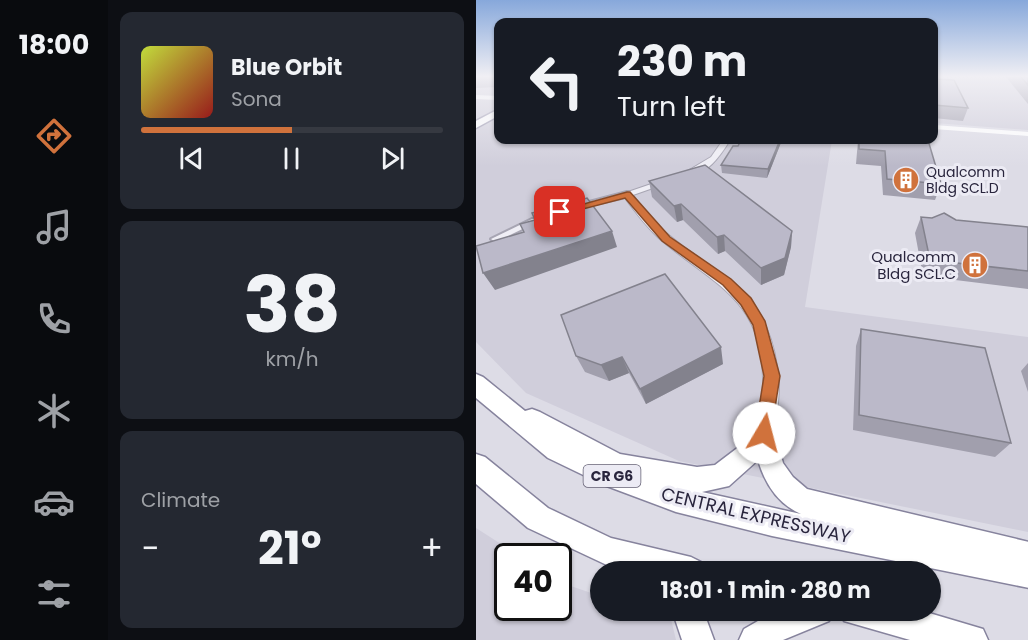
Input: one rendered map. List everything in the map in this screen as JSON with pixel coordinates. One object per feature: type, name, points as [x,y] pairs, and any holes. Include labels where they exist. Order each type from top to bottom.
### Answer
[{"type":"main road","points":[[476,117],[494,108]]},
{"type":"main road","points":[[476,125],[494,115]]},
{"type":"main road","points":[[938,127],[1028,134]]},
{"type":"main road","points":[[480,388],[617,466],[664,476],[697,480],[720,477],[748,454],[764,433]]},
{"type":"main road","name":"CENTRAL EXPRESSWAY","points":[[480,388],[556,450],[613,476],[676,499],[772,522],[1028,573]]},
{"type":"main road","points":[[764,433],[775,475],[783,488],[801,501],[1028,556]]},
{"type":"main road","points":[[476,466],[538,518],[623,561]]},
{"type":"main road","points":[[609,552],[646,561]]},
{"type":"main road","points":[[691,621],[698,640]]},
{"type":"main road","points":[[755,640],[773,628],[790,621]]},
{"type":"main road","points":[[898,621],[972,640]]},
{"type":"street","points":[[567,210],[627,194],[702,168],[714,159],[723,144]]},
{"type":"street","points":[[627,194],[666,239],[727,282],[746,302],[760,325],[772,376],[764,433]]},
{"type":"street","points":[[495,239],[545,217]]},
{"type":"shaded area","points":[[476,107],[494,107],[494,144],[831,144],[805,307],[1028,337],[1028,532],[679,461],[526,393],[476,342]]},
{"type":"shaded area","points":[[938,107],[1028,107],[1028,130],[938,123]]},
{"type":"shaded area","points":[[476,528],[500,543],[494,543],[494,621],[572,621],[572,586],[590,593],[590,621],[671,621],[676,640],[476,640]]},
{"type":"building","points":[[739,144],[778,144],[768,169],[721,165],[733,146]]},
{"type":"building","points":[[859,144],[929,144],[941,184],[887,179],[885,151],[859,149]]},
{"type":"building","points":[[705,165],[792,231],[785,258],[761,268],[724,235],[717,237],[681,204],[674,206],[649,181]]},
{"type":"building","points":[[587,198],[612,231],[483,273],[476,246],[524,232],[520,224],[535,220],[532,213]]},
{"type":"building","points":[[944,213],[956,220],[1028,227],[1028,271],[930,260],[921,217],[932,218]]},
{"type":"building","points":[[665,274],[721,347],[640,389],[622,357],[601,365],[576,356],[561,315]]},
{"type":"building","points":[[861,329],[985,348],[1011,443],[859,415]]},
{"type":"place","name":"Qualcomm Bldg SCL.D","points":[[906,180]]},
{"type":"place","name":"Qualcomm Bldg SCL.C","points":[[975,265]]},
{"type":"route","points":[[560,212],[627,194],[666,239],[727,282],[746,302],[760,325],[772,376],[764,433]]}]
